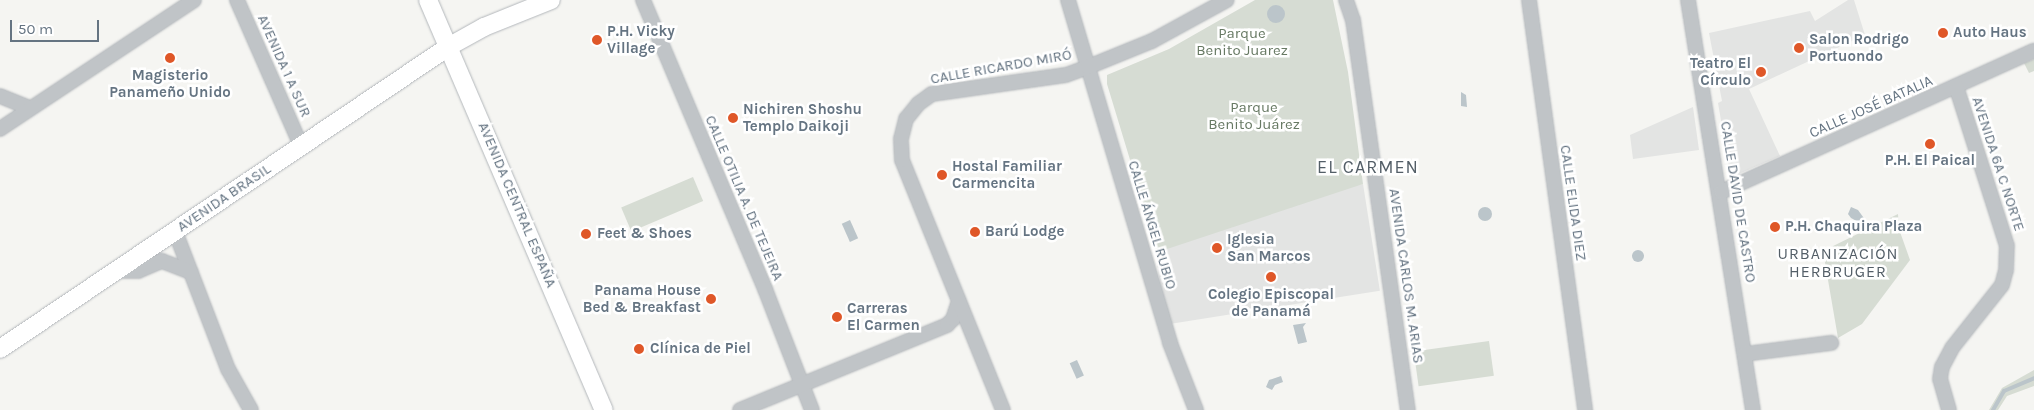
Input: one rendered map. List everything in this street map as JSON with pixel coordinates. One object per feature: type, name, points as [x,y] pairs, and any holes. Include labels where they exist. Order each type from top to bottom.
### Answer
[{"type":"main road","name":"AVENIDA CENTRAL ESPAÑA","points":[[428,0],[604,410]]},
{"type":"main road","name":"AVENIDA BRASIL","points":[[0,349],[117,272],[448,46],[484,27],[551,0]]},
{"type":"street","points":[[0,129],[194,0]]},
{"type":"street","name":"AVENIDA 1 A SUR","points":[[237,0],[301,146]]},
{"type":"street","name":"CALLE OTILIA A. DE TEJEIRA","points":[[643,0],[765,289],[812,410]]},
{"type":"street","name":"CALLE ÁNGEL RUBIO","points":[[1068,0],[1170,343],[1196,410]]},
{"type":"street","name":"CALLE RICARDO MIRÓ","points":[[1003,410],[902,160],[901,139],[906,119],[918,104],[932,94],[1066,75],[1088,67],[1152,41],[1227,0]]},
{"type":"street","name":"AVENIDA CARLOS M. ARIAS","points":[[1346,0],[1353,20],[1408,410]]},
{"type":"street","name":"CALLE ELIDA DIEZ","points":[[1529,0],[1585,410]]},
{"type":"street","name":"CALLE DAVID DE CASTRO","points":[[1688,0],[1721,192],[1753,410]]},
{"type":"street","points":[[1066,75],[1076,62],[1082,47]]},
{"type":"street","name":"CALLE JOSÉ BATALIA","points":[[1721,192],[2034,51]]},
{"type":"street","name":"AVENIDA 6A C NORTE","points":[[1949,410],[1940,379],[1942,367],[1952,348],[2002,285],[2007,246],[1956,86]]},
{"type":"street","points":[[0,96],[30,108]]},
{"type":"street","points":[[175,231],[228,369],[251,410]]},
{"type":"street","points":[[117,272],[138,271],[162,261],[191,272]]},
{"type":"street","points":[[740,410],[801,382],[947,325],[954,319],[958,301]]},
{"type":"street","points":[[947,325],[973,338]]},
{"type":"street","points":[[1745,354],[1831,344]]},
{"type":"shaded area","points":[[1848,0],[1854,0],[1865,35],[1749,89],[1780,156],[1734,176],[1730,173],[1718,103],[1722,101],[1709,33],[1810,11],[1815,21]]},
{"type":"shaded area","points":[[1276,5],[1282,8],[1285,14],[1282,20],[1276,23],[1270,20],[1267,14],[1270,8]]},
{"type":"shaded area","points":[[1461,92],[1466,95],[1467,107],[1461,106]]},
{"type":"shaded area","points":[[1693,107],[1699,150],[1633,159],[1630,135]]},
{"type":"shaded area","name":"Colegio Episcopal de Panamá","points":[[1363,184],[1380,291],[1167,324],[1150,218]]},
{"type":"shaded area","points":[[1482,207],[1488,207],[1492,214],[1488,221],[1482,221],[1478,217],[1478,211]]},
{"type":"shaded area","points":[[1851,207],[1858,210],[1866,221],[1864,225],[1851,218],[1848,214]]},
{"type":"shaded area","points":[[850,220],[858,238],[850,242],[842,224]]},
{"type":"shaded area","points":[[1636,250],[1640,250],[1644,256],[1640,262],[1636,262],[1632,258],[1632,254]]},
{"type":"shaded area","points":[[1306,323],[1303,327],[1307,342],[1298,344],[1293,325]]},
{"type":"shaded area","points":[[1077,360],[1084,376],[1077,379],[1070,363]]},
{"type":"shaded area","points":[[1281,376],[1283,382],[1275,385],[1272,390],[1266,387],[1269,380]]},
{"type":"green space","name":"Parque Benito Juárez","points":[[1255,0],[1333,0],[1348,72],[1363,184],[1158,252],[1107,84],[1107,75],[1169,49]]},
{"type":"green space","points":[[2034,59],[2034,71],[2029,73],[2024,63]]},
{"type":"green space","points":[[693,177],[703,201],[631,231],[621,207]]},
{"type":"green space","points":[[1898,214],[1899,229],[1910,260],[1862,324],[1838,338],[1823,251]]},
{"type":"green space","points":[[1489,341],[1494,376],[1419,386],[1414,352]]},
{"type":"green space","points":[[2034,370],[2034,386],[2007,396],[1998,410],[1989,410],[2002,388]]},
{"type":"waterway","points":[[1993,410],[2004,391],[2034,378]]},
{"type":"place","name":"Auto Haus","points":[[1943,33]]},
{"type":"place","name":"P.H. Vicky Village","points":[[597,40]]},
{"type":"place","name":"Salon Rodrigo Portuondo","points":[[1799,48]]},
{"type":"place","name":"Magisterio Panameño Unido","points":[[170,58]]},
{"type":"place","name":"Teatro El Círculo","points":[[1761,72]]},
{"type":"place","name":"Nichiren Shoshu Templo Daikoji","points":[[733,118]]},
{"type":"place","name":"P.H. El Paical","points":[[1930,144]]},
{"type":"place","name":"Hostal Familiar Carmencita","points":[[942,175]]},
{"type":"place","name":"P.H. Chaquira Plaza","points":[[1775,227]]},
{"type":"place","name":"Barú Lodge","points":[[975,232]]},
{"type":"place","name":"Feet & Shoes","points":[[586,234]]},
{"type":"place","name":"Iglesia San Marcos","points":[[1217,248]]},
{"type":"place","name":"Colegio Episcopal de Panamá","points":[[1271,277]]},
{"type":"place","name":"Panama House Bed & Breakfast","points":[[711,299]]},
{"type":"place","name":"Carreras El Carmen","points":[[837,317]]},
{"type":"place","name":"Clínica de Piel","points":[[639,349]]},
{"type":"district","name":"EL CARMEN","points":[[1368,167]]},
{"type":"district","name":"URBANIZACIÓN HERBRUGER","points":[[1838,263]]},
{"type":"park label","name":"Parque Benito Juarez","points":[[1242,42]]}]
